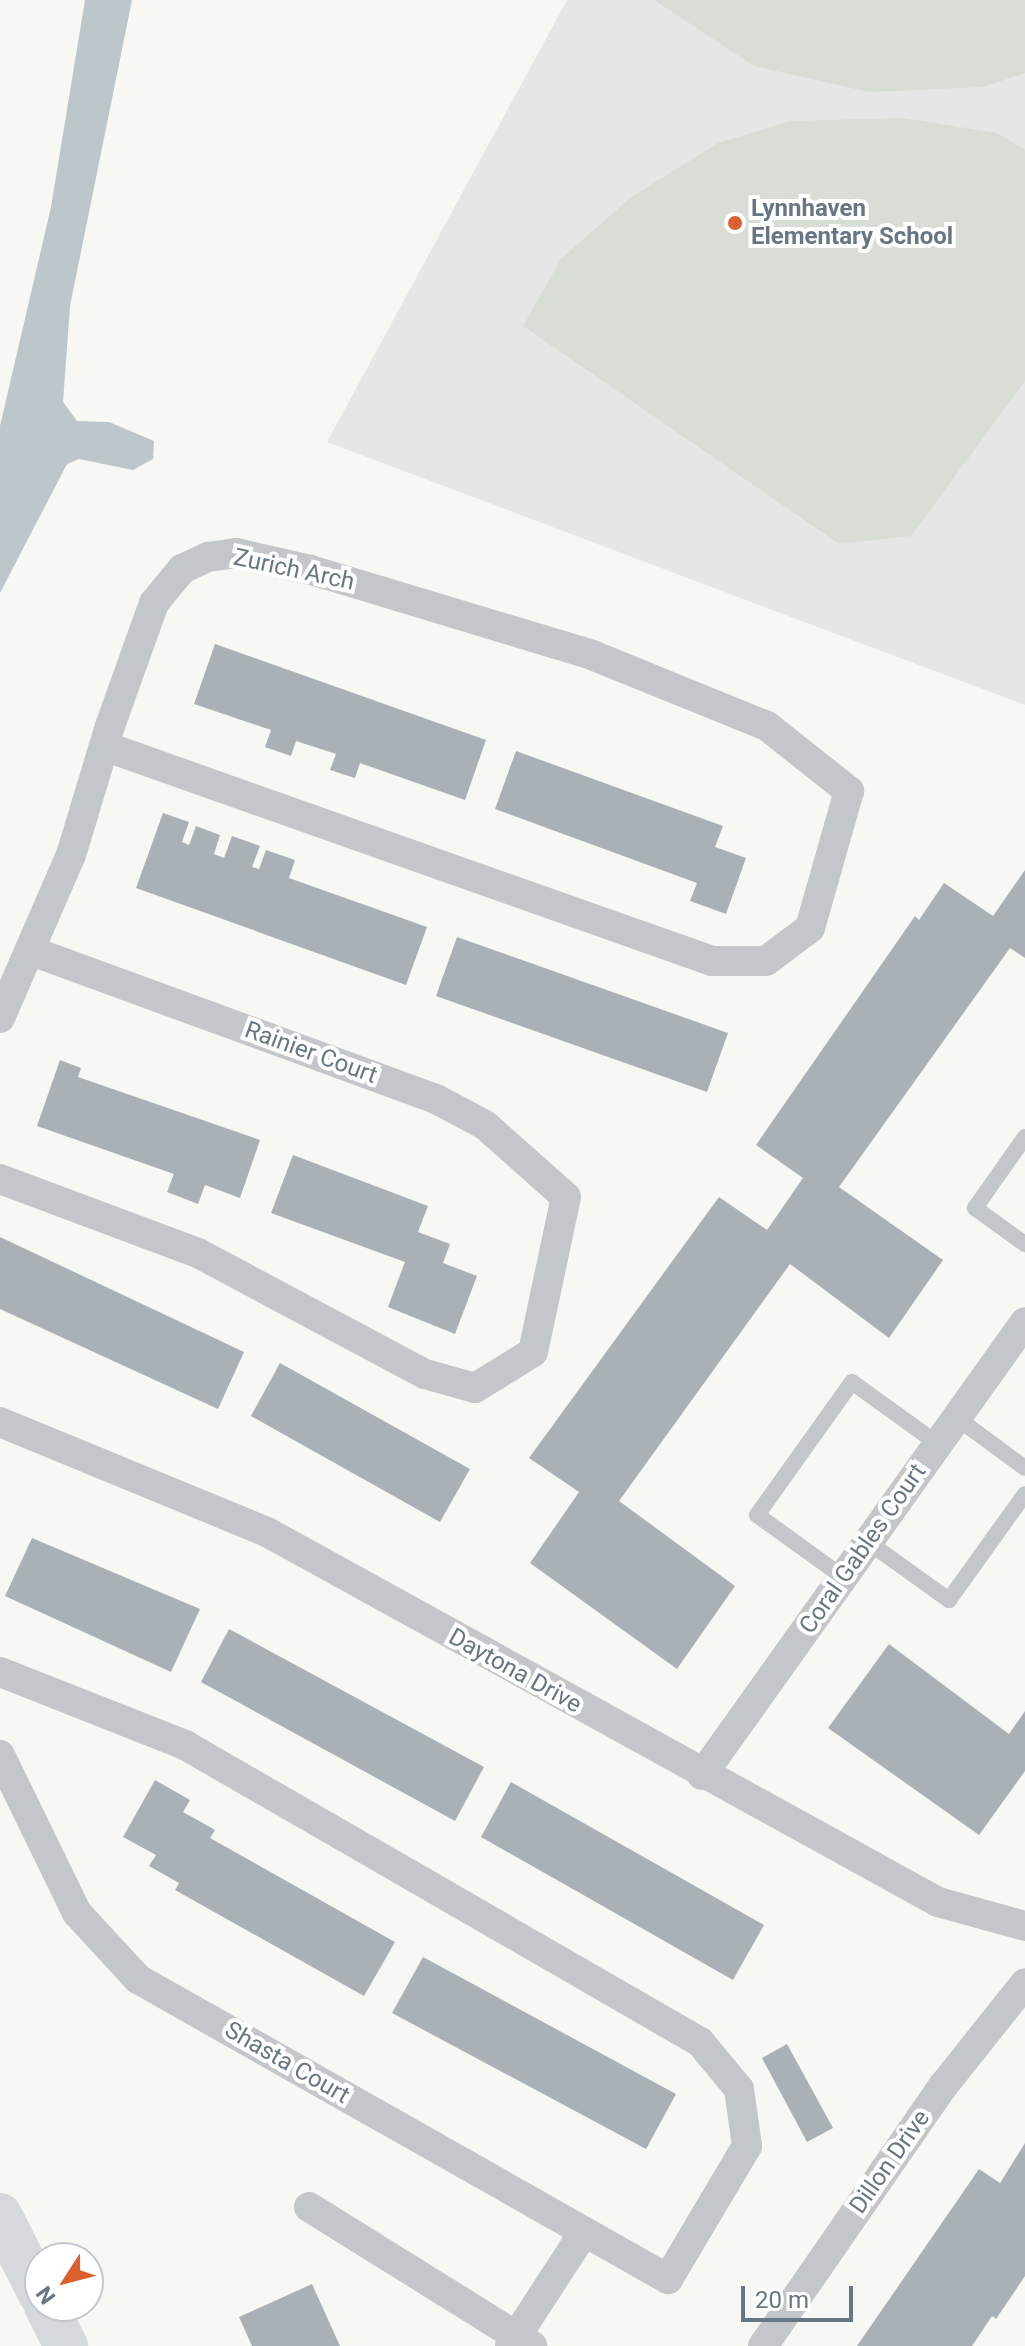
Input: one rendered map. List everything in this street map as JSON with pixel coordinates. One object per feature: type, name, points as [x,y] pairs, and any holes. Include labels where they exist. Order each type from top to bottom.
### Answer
[{"type":"highway","points":[[0,2215],[24,2262]]},
{"type":"highway","points":[[54,2322],[66,2346]]},
{"type":"street","name":"Zurich Arch","points":[[0,1018],[32,951],[104,746],[162,588],[195,563],[236,553],[474,615],[592,655],[767,726],[849,791],[810,928],[766,961],[712,961],[104,746]]},
{"type":"street","name":"Rainier Court","points":[[0,1179],[198,1253],[425,1374],[475,1388],[533,1352],[566,1197],[485,1125],[436,1099],[32,951]]},
{"type":"street","name":"Coral Gables Court","points":[[702,1775],[1025,1322]]},
{"type":"street","name":"Daytona Drive","points":[[0,1422],[267,1532],[702,1775],[938,1902],[1025,1926]]},
{"type":"street","name":"Shasta Court","points":[[0,1672],[185,1745],[700,2042],[739,2089],[747,2146],[668,2279],[138,1979],[77,1913],[0,1755]]},
{"type":"street","name":"Dillon Drive","points":[[763,2346],[944,2085],[1025,1983]]},
{"type":"street","points":[[309,2207],[519,2343],[584,2232]]},
{"type":"lane","points":[[1025,1137],[975,1208],[1025,1244]]},
{"type":"lane","points":[[843,1577],[757,1515],[826,1418],[852,1382],[938,1444]]},
{"type":"lane","points":[[957,1418],[1025,1468]]},
{"type":"lane","points":[[868,1542],[949,1600],[1025,1494]]},
{"type":"shaded area","points":[[85,0],[132,0],[70,306],[63,402],[77,421],[109,422],[154,441],[153,459],[133,470],[79,459],[67,464],[0,593],[0,426],[51,207]]},
{"type":"shaded area","name":"Lynnhaven Elementary School","points":[[567,0],[1025,0],[1025,705],[327,442]]},
{"type":"shaded area","points":[[654,0],[1025,0],[1025,73],[983,87],[869,92],[754,66]]},
{"type":"shaded area","points":[[903,118],[997,133],[1025,150],[1025,381],[911,536],[839,544],[523,326],[561,259],[630,198],[718,143],[790,121]]},
{"type":"building","points":[[215,644],[486,740],[465,800],[360,763],[355,778],[330,770],[336,754],[296,741],[291,756],[265,747],[271,730],[194,704]]},
{"type":"building","points":[[516,751],[723,826],[715,847],[746,858],[726,914],[690,901],[697,883],[495,809]]},
{"type":"building","points":[[163,813],[189,822],[182,842],[189,845],[196,826],[220,835],[214,854],[224,858],[232,836],[260,846],[252,867],[259,869],[266,850],[295,860],[289,878],[427,927],[406,985],[136,888]]},
{"type":"building","points":[[1025,870],[1025,958],[1010,948],[839,1187],[943,1260],[889,1338],[790,1264],[619,1501],[735,1586],[677,1669],[530,1563],[579,1492],[529,1458],[719,1197],[767,1230],[803,1178],[756,1145],[915,916],[919,920],[944,883],[993,916]]},
{"type":"building","points":[[457,937],[728,1033],[707,1092],[436,996]]},
{"type":"building","points":[[60,1060],[81,1068],[78,1077],[260,1140],[240,1198],[205,1185],[198,1204],[167,1192],[174,1174],[37,1126]]},
{"type":"building","points":[[293,1155],[428,1206],[418,1232],[450,1244],[443,1263],[477,1276],[455,1334],[388,1307],[405,1262],[271,1213]]},
{"type":"building","points":[[0,1237],[244,1352],[218,1409],[0,1309]]},
{"type":"building","points":[[280,1363],[470,1469],[440,1522],[251,1416]]},
{"type":"building","points":[[32,1538],[200,1609],[171,1672],[5,1596]]},
{"type":"building","points":[[229,1629],[484,1767],[455,1821],[201,1682]]},
{"type":"building","points":[[889,1644],[1009,1734],[1025,1711],[1025,1771],[979,1835],[828,1728]]},
{"type":"building","points":[[155,1780],[190,1800],[183,1812],[215,1830],[210,1838],[395,1942],[364,1996],[175,1890],[179,1883],[149,1866],[156,1855],[123,1837]]},
{"type":"building","points":[[511,1782],[764,1925],[733,1980],[481,1837]]},
{"type":"building","points":[[423,1957],[676,2094],[646,2149],[392,2013]]},
{"type":"building","points":[[787,2044],[833,2128],[807,2142],[762,2058]]},
{"type":"building","points":[[1025,2143],[1025,2276],[996,2319],[992,2316],[972,2346],[857,2346],[979,2169],[1000,2183]]},
{"type":"building","points":[[312,2284],[340,2346],[252,2346],[239,2317]]},
{"type":"place","name":"Lynnhaven Elementary School","points":[[735,223]]}]
